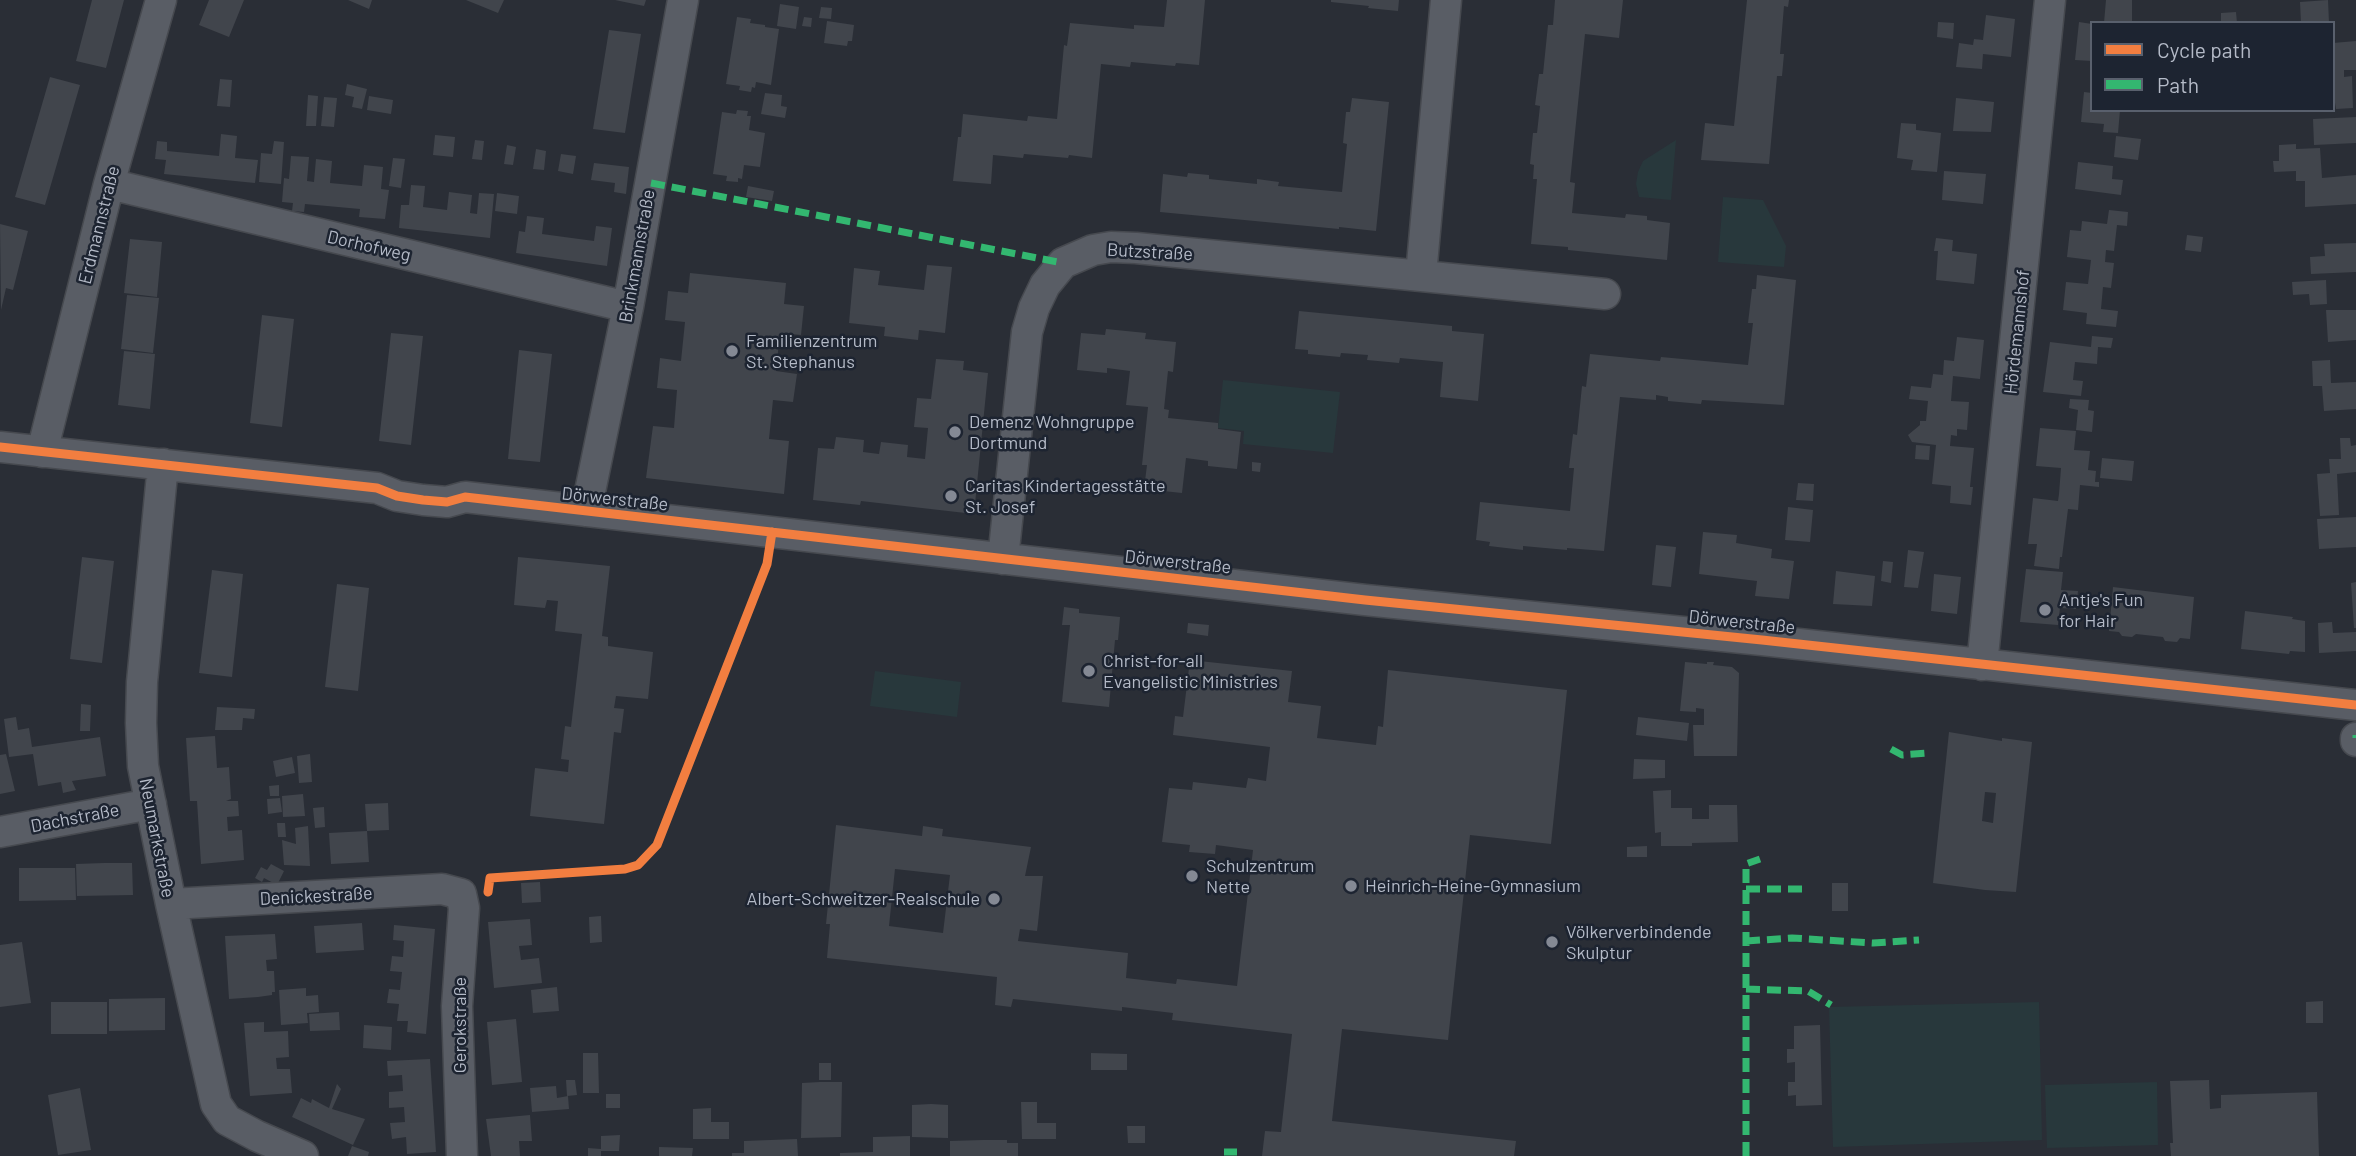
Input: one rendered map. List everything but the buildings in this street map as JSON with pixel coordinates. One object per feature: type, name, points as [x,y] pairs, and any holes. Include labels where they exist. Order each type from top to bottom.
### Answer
[{"type":"street","name":"Erdmannstraße","points":[[42,452],[109,184],[161,0]]},
{"type":"street","name":"Brinkmannstraße","points":[[586,512],[628,307],[684,0]]},
{"type":"street","points":[[1420,275],[1446,0]]},
{"type":"street","name":"Hördemannshof","points":[[1982,665],[2050,0]]},
{"type":"street","name":"Dorhofweg","points":[[109,184],[628,307]]},
{"type":"street","name":"Butzstraße","points":[[1003,559],[1027,332],[1045,285],[1063,263],[1093,250],[1129,247],[1605,294]]},
{"type":"street","name":"Dörwerstraße","points":[[0,447],[377,488],[397,496],[423,500],[447,502],[465,497],[1365,600],[2356,705]]},
{"type":"street","name":"Neumarkstraße","points":[[163,464],[142,695],[143,766],[150,804],[216,1104],[227,1120],[303,1156]]},
{"type":"street","name":"Dachstraße","points":[[0,832],[150,804]]},
{"type":"street","name":"Denickestraße","points":[[171,904],[442,889],[461,894]]},
{"type":"street","name":"Gerokstraße","points":[[461,894],[464,908],[457,1006],[462,1156]]},
{"type":"shaded area","points":[[1676,140],[1671,200],[1639,197],[1636,184],[1643,161]]},
{"type":"shaded area","points":[[1723,197],[1763,200],[1786,246],[1784,267],[1718,262]]},
{"type":"shaded area","points":[[1223,380],[1340,392],[1333,453],[1243,444],[1244,431],[1218,428]]},
{"type":"shaded area","points":[[875,671],[961,682],[957,717],[870,706]]},
{"type":"shaded area","points":[[2039,1002],[2042,1140],[1833,1147],[1829,1007]]},
{"type":"shaded area","points":[[2157,1082],[2158,1145],[2047,1148],[2045,1085]]},
{"type":"marked path","points":[[651,183],[1063,263]]},
{"type":"marked path","points":[[1891,749],[1902,755],[1928,753]]},
{"type":"marked path","points":[[1746,1156],[1746,864],[1760,859]]},
{"type":"marked path","points":[[1746,889],[1803,889]]},
{"type":"marked path","points":[[1746,941],[1792,938],[1873,943],[1919,940]]},
{"type":"marked path","points":[[1746,989],[1808,991],[1831,1005]]},
{"type":"marked path","points":[[1224,1152],[1237,1152]]},
{"type":"cycle path","points":[[0,447],[377,488],[397,496],[423,500],[447,502],[465,497],[1365,600],[2356,705]]},
{"type":"cycle path","points":[[488,892],[490,878],[625,869],[638,865],[657,845],[767,564],[772,532]]},
{"type":"place","name":"Familienzentrum St. Stephanus","points":[[732,351]]},
{"type":"place","name":"Demenz Wohngruppe Dortmund","points":[[955,432]]},
{"type":"place","name":"Caritas Kindertagesstätte St. Josef","points":[[951,496]]},
{"type":"place","name":"Antje's Fun for Hair","points":[[2045,610]]},
{"type":"place","name":"Christ-for-all Evangelistic Ministries","points":[[1089,671]]},
{"type":"place","name":"Schulzentrum Nette","points":[[1192,876]]},
{"type":"place","name":"Heinrich-Heine-Gymnasium","points":[[1351,886]]},
{"type":"place","name":"Albert-Schweitzer-Realschule","points":[[994,899]]},
{"type":"place","name":"Völkerverbindende Skulptur","points":[[1552,942]]}]
